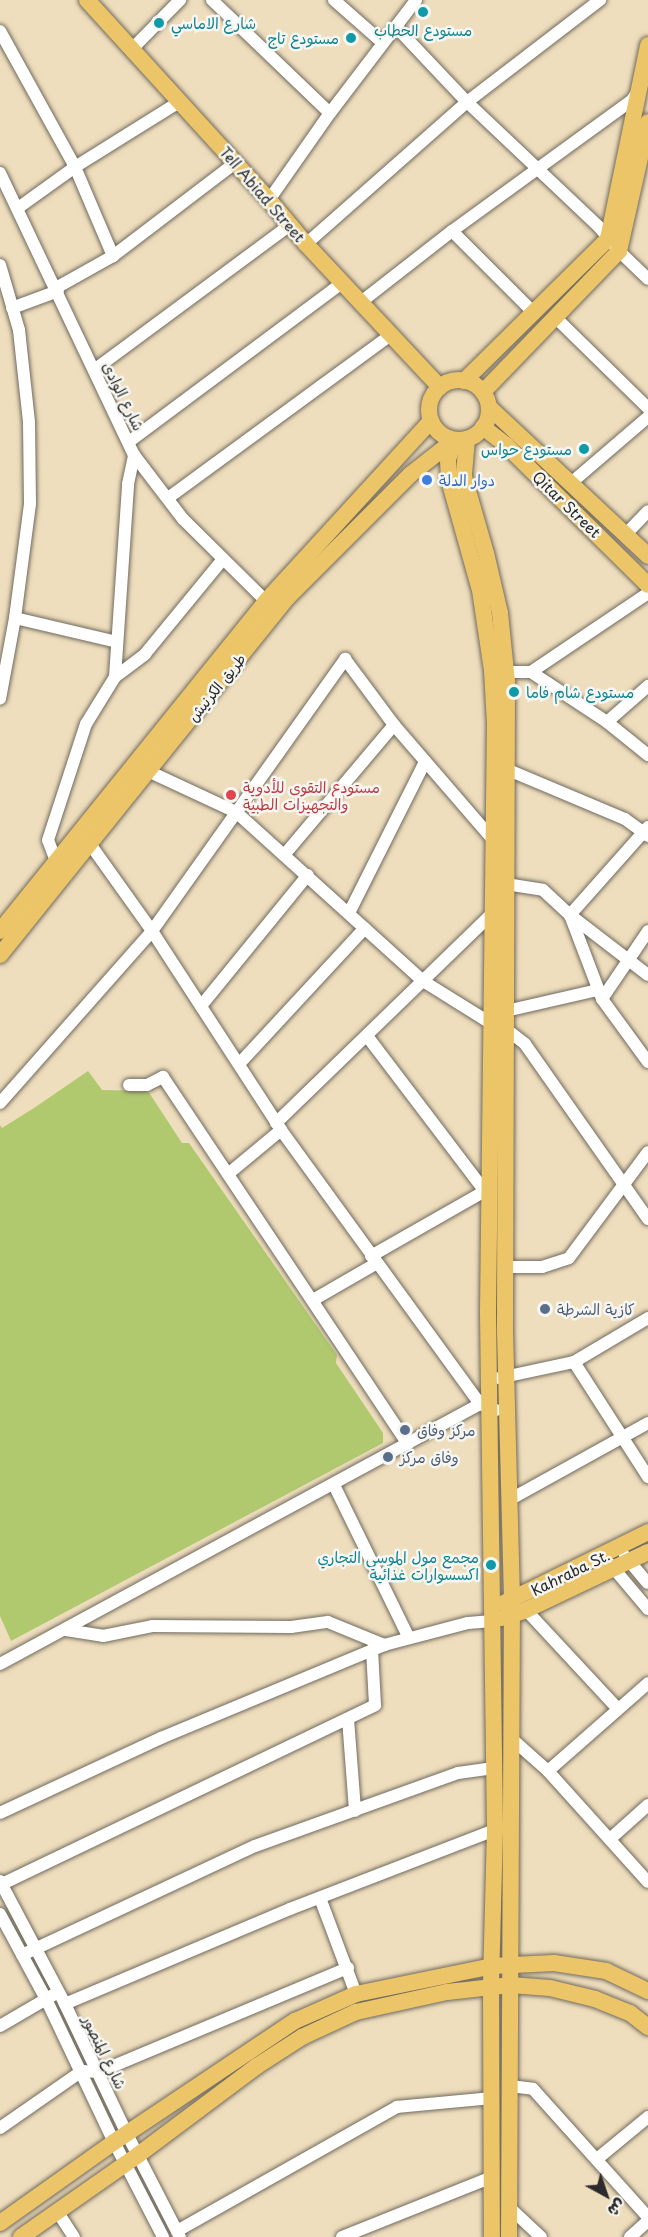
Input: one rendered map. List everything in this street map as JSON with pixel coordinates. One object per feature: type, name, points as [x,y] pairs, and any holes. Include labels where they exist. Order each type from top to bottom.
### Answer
[{"type":"main road","name":"Tell Abiad Street","points":[[87,0],[270,200],[306,244],[440,387]]},
{"type":"main road","points":[[461,439],[441,434],[431,421],[430,403],[440,387],[449,382],[464,381],[534,313],[614,245],[638,92],[648,45]]},
{"type":"main road","points":[[492,2237],[491,1985],[495,1830],[492,1615],[485,1407],[498,1378],[505,1267],[499,1027],[493,913],[495,723],[492,670],[480,590],[449,480],[448,460],[461,439],[483,427],[486,400],[614,245],[648,122]]},
{"type":"main road","points":[[464,381],[486,400]]},
{"type":"main road","name":"Qitar Street","points":[[486,400],[648,556]]},
{"type":"main road","name":"طريق الكرنيش","points":[[0,955],[85,837],[266,601],[431,421]]},
{"type":"main road","name":"Qitar Street","points":[[483,427],[506,445],[648,585]]},
{"type":"main road","points":[[461,439],[464,477],[486,553],[500,613],[506,672],[506,1011],[499,1027],[487,1195],[498,1378],[507,1411],[516,1608],[512,1739],[509,2237]]},
{"type":"main road","name":"طريق الكرنيش","points":[[0,931],[56,861],[85,837],[148,771],[287,598],[411,474],[461,439]]},
{"type":"main road","name":"Kahraba St.","points":[[492,1615],[516,1608],[608,1562],[620,1547],[648,1532]]},
{"type":"main road","name":"Kahraba St.","points":[[608,1562],[629,1562],[648,1552]]},
{"type":"main road","points":[[2,2216],[295,2021],[356,1994],[492,1966],[554,1963],[606,1971],[648,1991]]},
{"type":"main road","points":[[21,2237],[132,2160],[257,2066],[302,2037],[356,2012],[491,1985],[510,1985],[550,1988],[595,1998],[630,2013],[648,2027]]},
{"type":"street","points":[[132,49],[180,0]]},
{"type":"street","points":[[212,0],[330,112]]},
{"type":"street","points":[[334,0],[383,43]]},
{"type":"street","points":[[270,200],[330,112],[416,0]]},
{"type":"street","points":[[306,244],[467,102],[600,0]]},
{"type":"street","points":[[396,27],[467,102],[599,227],[648,279]]},
{"type":"street","points":[[0,31],[75,167],[113,256]]},
{"type":"street","points":[[361,302],[537,167],[632,100],[638,92]]},
{"type":"street","points":[[18,208],[75,167],[179,102]]},
{"type":"street","points":[[12,308],[57,289],[113,256],[235,163]]},
{"type":"street","name":"شارع الوادى","points":[[0,173],[3,187],[18,208],[130,441],[134,455],[183,519],[266,601]]},
{"type":"street","points":[[94,370],[290,225]]},
{"type":"street","points":[[452,231],[534,313]]},
{"type":"street","points":[[0,267],[19,330],[29,422],[30,504],[15,618],[0,699]]},
{"type":"street","points":[[130,441],[343,282]]},
{"type":"street","points":[[555,317],[648,408]]},
{"type":"street","points":[[168,498],[391,335]]},
{"type":"street","points":[[571,483],[648,417]]},
{"type":"street","points":[[115,677],[128,484],[134,455]]},
{"type":"street","points":[[625,534],[648,511]]},
{"type":"street","points":[[56,861],[48,840],[86,724],[115,677],[145,654],[223,558]]},
{"type":"street","points":[[506,672],[531,672],[648,594]]},
{"type":"street","points":[[15,618],[117,642]]},
{"type":"street","points":[[0,1103],[152,931],[345,659],[394,725],[494,841]]},
{"type":"street","points":[[531,672],[606,722],[648,755]]},
{"type":"street","points":[[606,722],[648,686]]},
{"type":"street","points":[[285,854],[394,725]]},
{"type":"street","points":[[349,912],[425,762]]},
{"type":"street","points":[[506,769],[625,819],[646,832],[570,915]]},
{"type":"street","points":[[148,771],[236,812],[423,981],[525,1044],[648,1220]]},
{"type":"street","points":[[85,837],[152,931],[278,1126],[485,1407]]},
{"type":"street","points":[[201,1006],[308,875]]},
{"type":"street","points":[[506,884],[543,890],[570,915],[648,975]]},
{"type":"street","points":[[228,1174],[493,913]]},
{"type":"street","points":[[570,915],[600,995],[648,1062]]},
{"type":"street","points":[[239,1064],[365,928]]},
{"type":"street","points":[[506,1011],[600,995],[648,931]]},
{"type":"street","points":[[313,1300],[374,1259],[487,1195],[366,1036]]},
{"type":"street","points":[[129,1085],[147,1084],[163,1077],[408,1444]]},
{"type":"street","points":[[505,1267],[542,1267],[568,1258],[625,1186],[648,1152]]},
{"type":"street","points":[[498,1378],[574,1362],[648,1318]]},
{"type":"street","points":[[574,1362],[648,1477]]},
{"type":"street","points":[[0,1664],[408,1444],[485,1407],[507,1411]]},
{"type":"street","points":[[510,1500],[648,1423]]},
{"type":"street","points":[[334,1485],[409,1638]]},
{"type":"street","points":[[620,1547],[629,1562],[648,1583]]},
{"type":"street","points":[[608,1562],[648,1609]]},
{"type":"street","points":[[516,1608],[617,1708]]},
{"type":"street","points":[[0,1813],[161,1738],[378,1648],[492,1615]]},
{"type":"street","points":[[66,1630],[103,1636],[152,1626],[291,1627],[328,1622],[378,1648]]},
{"type":"street","points":[[0,1883],[375,1705],[378,1648]]},
{"type":"street","points":[[548,1770],[648,1683]]},
{"type":"street","points":[[348,1719],[355,1811]]},
{"type":"street","points":[[512,1739],[548,1770],[648,1882]]},
{"type":"street","points":[[22,1954],[255,1846],[458,1773],[494,1768]]},
{"type":"street","points":[[610,1839],[648,1805]]},
{"type":"street","points":[[65,2004],[320,1898],[495,1830]]},
{"type":"street","name":"شارع المنصور","points":[[0,1883],[4,1901],[35,1948],[59,1991],[99,2072],[120,2138]]},
{"type":"street","points":[[320,1898],[356,1994]]},
{"type":"street","name":"شارع المنصور","points":[[0,1914],[82,2071],[132,2160],[178,2234]]},
{"type":"street","points":[[0,2128],[82,2071],[99,2072],[348,1968]]},
{"type":"street","points":[[0,2026],[59,1991]]},
{"type":"street","points":[[510,2086],[533,2090],[597,2159],[648,2219],[630,2237]]},
{"type":"street","points":[[178,2234],[397,2107],[492,2098]]},
{"type":"street","points":[[597,2159],[648,2117]]},
{"type":"street","name":"شارع المنصور","points":[[132,2160],[163,2237]]},
{"type":"street","points":[[342,2237],[492,2177]]},
{"type":"street","points":[[509,2207],[540,2237]]},
{"type":"street","points":[[57,2211],[74,2237]]},
{"type":"green space","points":[[88,1071],[102,1090],[148,1091],[182,1143],[189,1143],[337,1355],[336,1363],[383,1433],[383,1443],[11,1641],[0,1616],[0,1125],[2,1128]]},
{"type":"place","name":"مستودع الحطاب","points":[[423,12]]},
{"type":"place","name":"شارع الاماسي","points":[[159,23]]},
{"type":"place","name":"مستودع تاج","points":[[351,38]]},
{"type":"place","name":"مستودع حواس","points":[[584,449]]},
{"type":"place","name":"دوار الدلة","points":[[427,480]]},
{"type":"place","name":"مستودع شام فاما","points":[[514,692]]},
{"type":"place","name":"مستودع التقوى للأدوية والتجهيزات الطبية","points":[[231,795]]},
{"type":"place","name":"كازية الشرطة","points":[[545,1309]]},
{"type":"place","name":"مركز وفاق","points":[[405,1430]]},
{"type":"place","name":"وفاق مركز","points":[[388,1457]]},
{"type":"place","name":"مجمع مول الموسى التجاري اكسسوارات غذائية","points":[[491,1565]]}]
